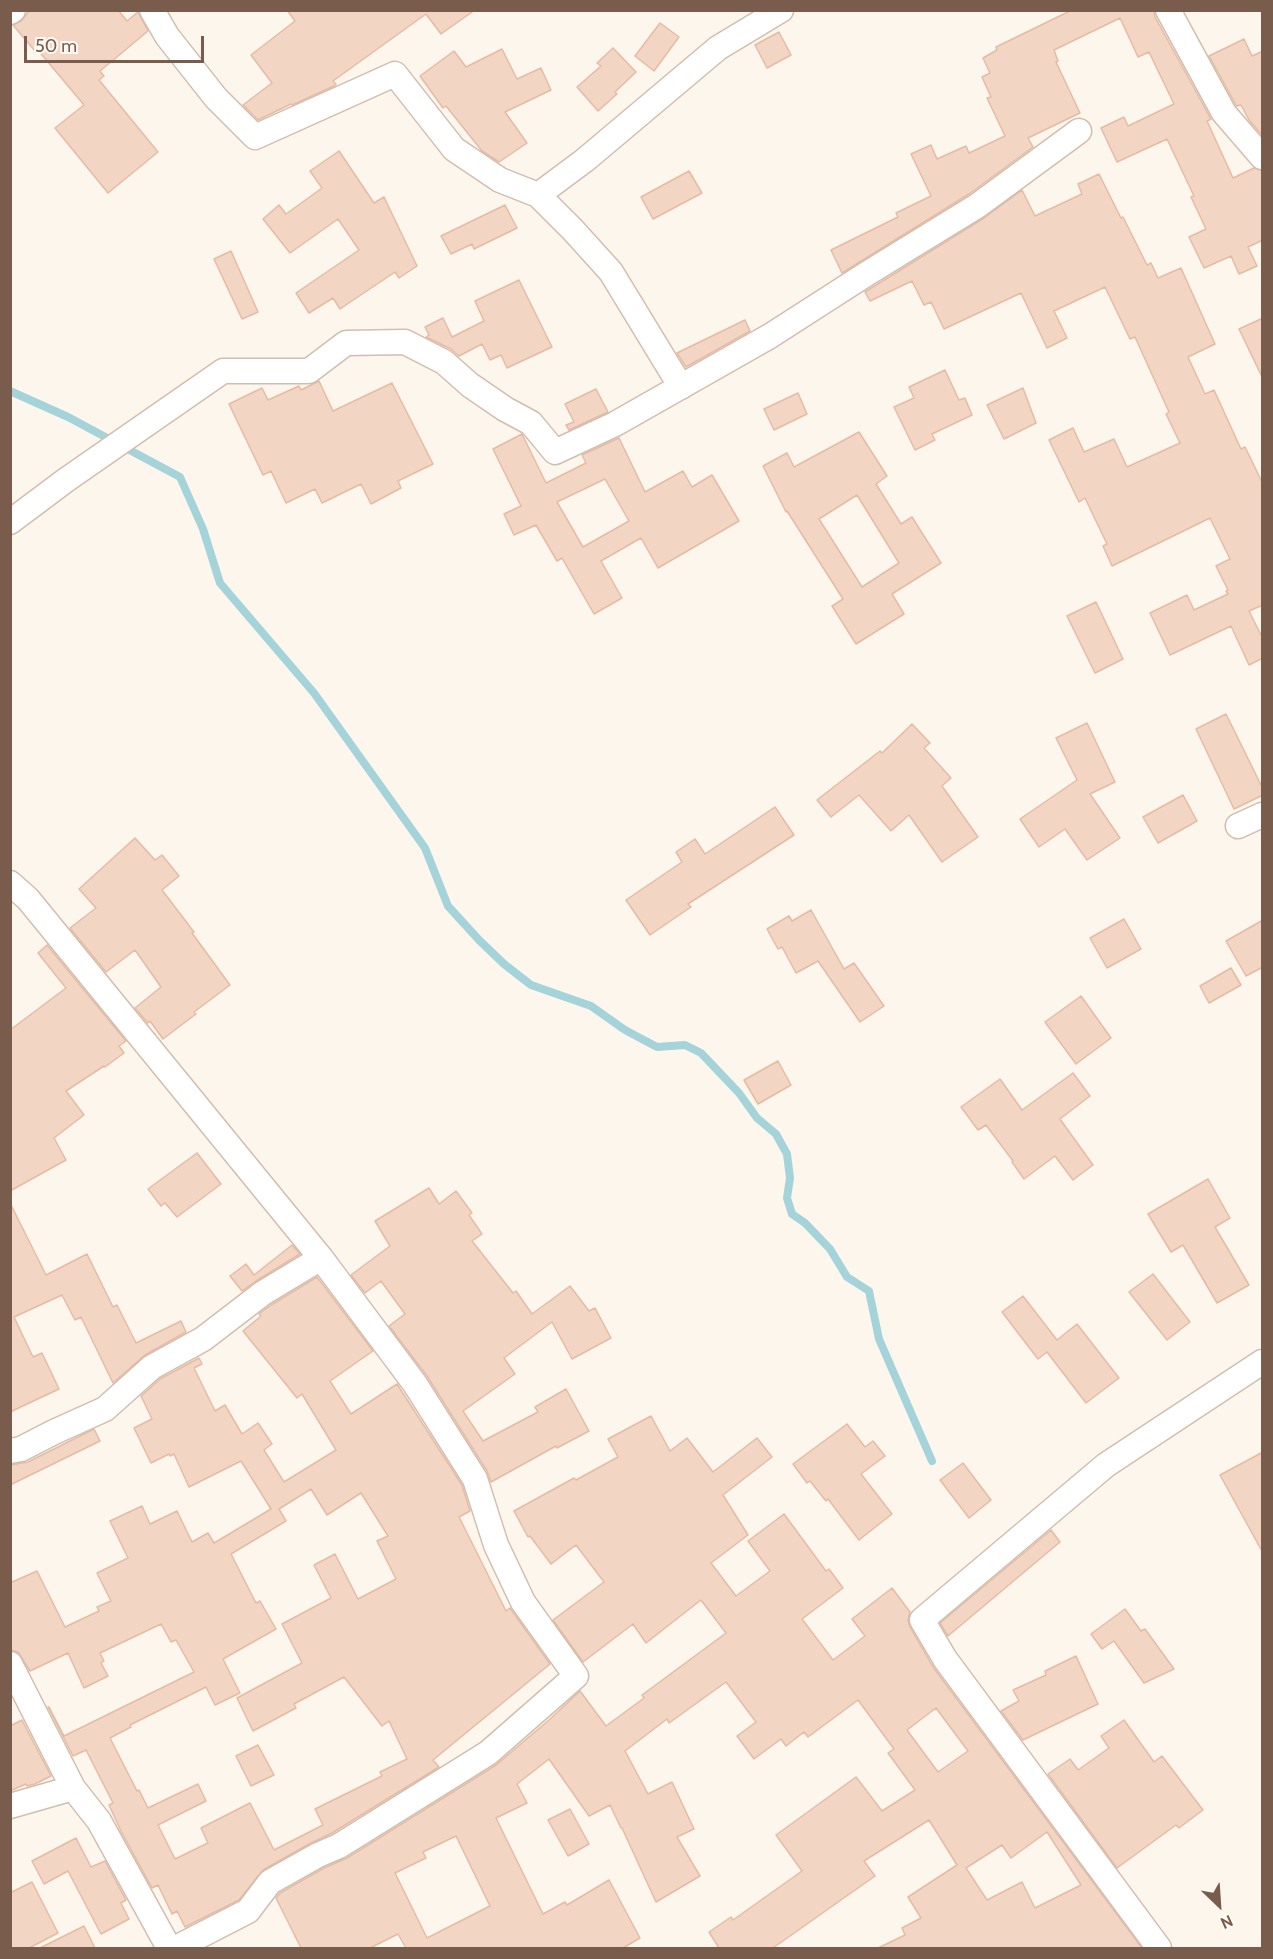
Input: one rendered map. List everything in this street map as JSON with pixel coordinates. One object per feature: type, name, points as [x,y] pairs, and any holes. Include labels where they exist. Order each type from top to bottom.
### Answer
[{"type":"street","points":[[152,10],[167,36],[216,98],[255,137],[394,74],[454,149],[500,180],[538,195],[611,272],[681,387]]},
{"type":"street","points":[[538,195],[585,160],[718,48],[781,10]]},
{"type":"street","points":[[1168,10],[1224,113],[1263,157]]},
{"type":"street","points":[[10,522],[66,480],[223,371],[309,371],[346,343],[405,342],[444,362],[479,391],[531,423],[555,452],[615,424],[770,336],[977,206],[1079,131]]},
{"type":"street","points":[[1238,826],[1263,815]]},
{"type":"street","points":[[10,883],[28,899],[321,1258],[415,1384],[475,1479],[496,1545],[523,1602],[576,1676],[488,1753],[339,1846],[270,1882],[248,1911],[176,1948]]},
{"type":"street","points":[[10,1451],[21,1449],[105,1409],[152,1367],[203,1339],[263,1293],[321,1258]]},
{"type":"street","points":[[1158,1948],[945,1659],[922,1620],[1106,1465],[1263,1362]]},
{"type":"street","points":[[10,1664],[73,1788],[99,1821],[169,1948]]},
{"type":"street","points":[[10,1806],[73,1788]]},
{"type":"building","points":[[30,10],[118,10],[127,21],[138,12],[148,31],[100,71],[104,76],[99,80],[158,152],[108,193],[55,128],[84,105],[37,49],[35,51],[13,25],[21,21]]},
{"type":"building","points":[[287,10],[475,10],[441,34],[426,14],[333,81],[336,84],[334,86],[258,120],[243,105],[272,83],[251,55],[295,21]]},
{"type":"building","points":[[1072,10],[1154,10],[1155,17],[1211,119],[1207,121],[1233,178],[1254,168],[1263,171],[1263,240],[1248,247],[1257,266],[1239,274],[1231,256],[1204,268],[1189,237],[1206,229],[1191,197],[1194,196],[1167,139],[1117,162],[1101,128],[1124,117],[1128,126],[1174,104],[1149,52],[1138,57],[1120,18],[1054,50],[1058,61],[1056,62],[1080,113],[1028,138],[1033,147],[969,194],[842,273],[831,250],[898,217],[896,213],[931,196],[911,154],[931,145],[937,159],[966,146],[969,153],[1005,136],[987,98],[991,97],[982,77],[990,73],[983,58],[997,50],[996,47]]},
{"type":"building","points":[[660,23],[679,37],[654,71],[635,56]]},
{"type":"building","points":[[779,32],[791,55],[767,68],[755,45]]},
{"type":"building","points":[[1244,39],[1252,56],[1263,51],[1263,136],[1249,120],[1241,105],[1236,105],[1209,56]]},
{"type":"building","points":[[613,48],[636,72],[598,111],[577,87],[601,66],[597,63]]},
{"type":"building","points":[[502,49],[517,79],[541,68],[551,90],[505,112],[527,143],[499,162],[482,151],[446,106],[443,108],[420,76],[454,51],[466,67]]},
{"type":"building","points":[[339,151],[374,203],[384,197],[417,266],[399,278],[395,272],[340,309],[333,298],[309,313],[296,293],[359,250],[338,219],[290,253],[263,219],[279,205],[286,214],[322,188],[310,171]]},
{"type":"building","points":[[689,171],[702,193],[653,219],[641,197]]},
{"type":"building","points":[[1099,174],[1147,265],[1151,263],[1158,278],[1181,268],[1215,344],[1188,357],[1205,394],[1214,390],[1241,449],[1245,447],[1263,484],[1263,605],[1249,611],[1263,639],[1263,658],[1249,665],[1231,626],[1170,655],[1150,613],[1187,595],[1194,610],[1228,594],[1216,566],[1230,559],[1210,518],[1112,566],[1103,546],[1107,544],[1085,498],[1079,502],[1049,440],[1073,428],[1084,452],[1114,439],[1127,467],[1180,443],[1166,414],[1169,412],[1135,337],[1130,339],[1105,287],[1054,311],[1067,338],[1047,348],[1021,293],[944,329],[931,302],[924,305],[912,281],[870,301],[865,292],[984,218],[1022,190],[1035,216],[1082,194],[1078,184]]},
{"type":"building","points":[[505,205],[517,228],[474,249],[472,244],[451,254],[441,236]]},
{"type":"building","points":[[231,251],[258,312],[242,319],[214,259]]},
{"type":"building","points":[[519,280],[552,347],[507,368],[501,355],[490,360],[482,344],[459,356],[451,349],[426,337],[429,335],[425,327],[443,318],[452,337],[484,321],[475,301]]},
{"type":"building","points":[[1263,318],[1263,379],[1239,329]]},
{"type":"building","points":[[745,320],[750,331],[686,367],[677,353]]},
{"type":"building","points":[[945,370],[959,400],[965,398],[972,415],[932,434],[935,440],[915,450],[894,407],[914,398],[909,387]]},
{"type":"building","points":[[319,381],[333,411],[392,383],[433,464],[398,481],[401,488],[371,504],[361,484],[322,503],[315,489],[286,503],[271,471],[263,475],[229,404],[262,388],[268,400],[299,386],[301,390]]},
{"type":"building","points":[[1023,388],[1036,423],[1004,439],[987,405]]},
{"type":"building","points":[[596,389],[608,412],[569,430],[566,425],[574,422],[565,404]]},
{"type":"building","points":[[798,393],[807,414],[774,430],[764,409]]},
{"type":"building","points":[[859,432],[887,476],[876,484],[901,524],[912,517],[941,563],[892,594],[904,614],[856,644],[832,606],[843,599],[786,512],[763,466],[787,453],[794,467]],"holes":[[[857,495],[899,563],[862,587],[819,519]]]},
{"type":"building","points":[[522,434],[546,483],[586,463],[582,455],[619,438],[645,492],[683,471],[692,487],[712,475],[739,521],[658,568],[641,538],[601,561],[622,598],[594,614],[562,558],[557,561],[536,525],[514,535],[504,514],[521,506],[493,449]],"holes":[[[605,479],[629,521],[583,547],[557,502]]]},
{"type":"building","points":[[1096,602],[1123,659],[1095,673],[1067,616]]},
{"type":"building","points":[[1226,714],[1263,789],[1263,795],[1234,809],[1196,729]]},
{"type":"building","points":[[1087,723],[1115,782],[1090,794],[1120,838],[1087,860],[1065,829],[1039,847],[1020,819],[1077,780],[1056,738]]},
{"type":"building","points":[[912,724],[930,743],[924,748],[951,778],[942,786],[978,837],[942,862],[909,815],[891,831],[859,795],[831,817],[817,800],[880,751],[882,753]]},
{"type":"building","points":[[1183,795],[1197,821],[1158,843],[1143,817]]},
{"type":"building","points":[[775,807],[794,835],[688,904],[691,907],[650,935],[626,900],[682,862],[676,852],[695,839],[705,854]]},
{"type":"building","points":[[135,838],[155,860],[162,855],[179,876],[162,890],[230,985],[163,1039],[150,1021],[148,1023],[135,1008],[161,987],[135,950],[106,972],[70,928],[96,908],[79,889]]},
{"type":"building","points":[[811,910],[844,969],[854,963],[884,1006],[860,1022],[818,961],[796,973],[782,947],[778,949],[767,929],[789,916],[792,921]]},
{"type":"building","points":[[1124,919],[1141,949],[1107,968],[1090,938]]},
{"type":"building","points":[[1263,920],[1263,967],[1246,976],[1226,941]]},
{"type":"building","points":[[47,945],[126,1041],[119,1046],[124,1053],[66,1091],[84,1115],[54,1138],[66,1160],[10,1191],[10,1030],[66,988],[38,953]]},
{"type":"building","points":[[1231,968],[1241,985],[1209,1003],[1200,986]]},
{"type":"building","points":[[1081,996],[1111,1038],[1076,1064],[1045,1022]]},
{"type":"building","points":[[778,1061],[791,1085],[758,1104],[744,1080]]},
{"type":"building","points":[[1073,1073],[1090,1096],[1060,1119],[1093,1165],[1073,1180],[1055,1156],[1024,1179],[986,1125],[978,1130],[961,1107],[1000,1079],[1022,1110]]},
{"type":"building","points":[[197,1153],[221,1184],[177,1217],[165,1203],[161,1206],[148,1189]]},
{"type":"building","points":[[1208,1179],[1230,1218],[1215,1227],[1249,1285],[1217,1303],[1183,1245],[1171,1252],[1148,1214]]},
{"type":"building","points":[[429,1188],[439,1204],[456,1191],[472,1213],[469,1215],[482,1234],[472,1241],[513,1293],[516,1291],[532,1314],[570,1286],[589,1311],[595,1308],[611,1338],[572,1359],[552,1322],[504,1358],[515,1374],[463,1411],[483,1441],[538,1412],[535,1407],[566,1389],[589,1431],[557,1448],[556,1446],[491,1482],[487,1471],[427,1376],[389,1326],[405,1314],[381,1281],[365,1293],[351,1275],[390,1246],[375,1221]]},
{"type":"building","points":[[10,1203],[46,1275],[87,1254],[113,1307],[117,1305],[136,1343],[181,1321],[186,1332],[145,1355],[113,1383],[81,1317],[75,1320],[62,1295],[14,1317],[33,1357],[42,1353],[59,1389],[10,1412]]},
{"type":"building","points":[[292,1245],[300,1254],[242,1291],[230,1276],[246,1264],[254,1275]]},
{"type":"building","points":[[1153,1274],[1190,1322],[1167,1340],[1129,1292]]},
{"type":"building","points":[[317,1277],[373,1351],[330,1381],[351,1414],[397,1384],[462,1485],[470,1511],[459,1517],[506,1611],[510,1608],[550,1664],[433,1760],[439,1767],[332,1833],[263,1870],[239,1900],[185,1927],[177,1911],[172,1914],[158,1885],[152,1888],[121,1831],[109,1805],[113,1803],[86,1750],[73,1756],[48,1707],[64,1736],[194,1672],[176,1640],[171,1642],[161,1624],[100,1653],[104,1661],[101,1663],[108,1676],[84,1688],[68,1653],[30,1671],[18,1652],[10,1650],[10,1583],[37,1571],[65,1627],[99,1611],[97,1607],[111,1601],[97,1573],[128,1558],[110,1521],[142,1506],[150,1524],[177,1511],[192,1542],[208,1533],[214,1543],[271,1509],[241,1461],[189,1487],[174,1454],[170,1456],[169,1454],[151,1463],[134,1428],[152,1419],[141,1396],[160,1379],[199,1358],[202,1364],[194,1368],[215,1411],[225,1405],[242,1434],[258,1423],[272,1444],[264,1450],[284,1482],[336,1450],[302,1394],[297,1398],[243,1331],[271,1305]],"holes":[[[311,1489],[327,1515],[361,1493],[388,1536],[377,1541],[396,1579],[358,1599],[335,1554],[314,1565],[331,1598],[282,1624],[302,1663],[237,1698],[253,1731],[296,1708],[294,1704],[344,1677],[382,1726],[389,1721],[407,1759],[380,1772],[382,1776],[315,1809],[323,1825],[274,1850],[250,1803],[201,1828],[208,1843],[175,1859],[158,1825],[206,1801],[198,1784],[148,1808],[110,1738],[131,1727],[130,1725],[206,1687],[215,1705],[240,1693],[223,1659],[276,1629],[260,1601],[256,1603],[231,1554],[286,1521],[279,1509]]]},
{"type":"building","points":[[1023,1296],[1057,1340],[1077,1324],[1119,1378],[1086,1403],[1047,1352],[1038,1359],[1002,1312]]},
{"type":"building","points":[[651,1416],[670,1451],[687,1438],[713,1472],[757,1438],[772,1457],[723,1495],[748,1535],[711,1563],[736,1596],[770,1571],[748,1541],[784,1514],[826,1571],[829,1569],[843,1588],[802,1619],[833,1660],[865,1636],[852,1619],[892,1588],[910,1612],[908,1620],[910,1627],[933,1667],[1142,1948],[878,1948],[905,1935],[902,1928],[921,1918],[908,1897],[957,1865],[929,1820],[864,1861],[875,1876],[773,1948],[719,1948],[709,1932],[731,1917],[733,1920],[802,1871],[776,1835],[856,1777],[882,1811],[915,1790],[888,1753],[894,1749],[858,1700],[808,1737],[804,1732],[786,1746],[781,1739],[754,1759],[737,1736],[756,1722],[726,1682],[669,1723],[667,1719],[625,1751],[648,1794],[672,1782],[694,1829],[677,1837],[700,1876],[656,1902],[610,1805],[589,1816],[549,1759],[517,1784],[527,1803],[496,1818],[543,1914],[565,1902],[567,1905],[609,1880],[640,1938],[623,1948],[406,1948],[398,1934],[370,1948],[301,1948],[276,1898],[280,1893],[347,1858],[496,1765],[580,1691],[606,1726],[644,1698],[642,1695],[726,1633],[701,1600],[646,1643],[633,1624],[583,1662],[553,1620],[604,1582],[576,1545],[551,1564],[530,1536],[528,1537],[514,1511],[618,1457],[608,1439]],"holes":[[[936,1708],[968,1751],[938,1772],[907,1730]],[[1047,1832],[1081,1885],[1035,1908],[1022,1882],[987,1900],[966,1868],[1002,1845],[1011,1858]],[[456,1836],[490,1906],[427,1938],[395,1873],[426,1858],[423,1852]]]},
{"type":"building","points":[[847,1424],[865,1447],[873,1441],[885,1456],[861,1474],[892,1514],[859,1540],[828,1499],[826,1501],[810,1481],[807,1483],[793,1464]]},
{"type":"building","points":[[94,1429],[100,1441],[10,1485],[10,1465],[28,1462]]},
{"type":"building","points":[[1263,1452],[1263,1553],[1220,1475]]},
{"type":"building","points":[[963,1463],[991,1500],[969,1518],[940,1480]]},
{"type":"building","points":[[1051,1530],[1060,1542],[948,1636],[940,1623]]},
{"type":"building","points":[[1125,1609],[1141,1631],[1145,1629],[1174,1669],[1144,1683],[1114,1641],[1102,1649],[1091,1634]]},
{"type":"building","points":[[1076,1656],[1098,1704],[1023,1740],[1001,1711],[1019,1701],[1013,1690],[1046,1675],[1045,1671]]},
{"type":"building","points":[[22,1720],[51,1776],[35,1784],[27,1786],[26,1784],[10,1791],[10,1726]]},
{"type":"building","points":[[1124,1720],[1154,1762],[1162,1756],[1203,1810],[1179,1828],[1176,1825],[1117,1868],[1048,1774],[1070,1759],[1078,1770],[1109,1748],[1101,1736]]},
{"type":"building","points":[[258,1745],[274,1775],[251,1786],[236,1756]]},
{"type":"building","points":[[570,1809],[589,1844],[568,1856],[548,1820]]},
{"type":"building","points":[[76,1838],[91,1867],[105,1861],[126,1900],[121,1903],[129,1919],[101,1934],[68,1871],[44,1884],[32,1861]]},
{"type":"building","points":[[32,1882],[58,1933],[29,1948],[10,1948],[10,1893]]},
{"type":"building","points":[[84,1926],[95,1948],[40,1948]]},
{"type":"waterway","points":[[10,391],[68,417],[180,477],[203,529],[220,583],[314,693],[425,848],[448,906],[479,940],[531,985],[591,1006],[625,1030],[657,1047],[685,1045],[701,1053],[739,1093],[757,1118],[776,1134],[787,1154],[790,1178],[787,1198],[792,1214],[805,1223],[830,1249],[847,1277],[869,1291],[879,1339],[932,1461]]}]
